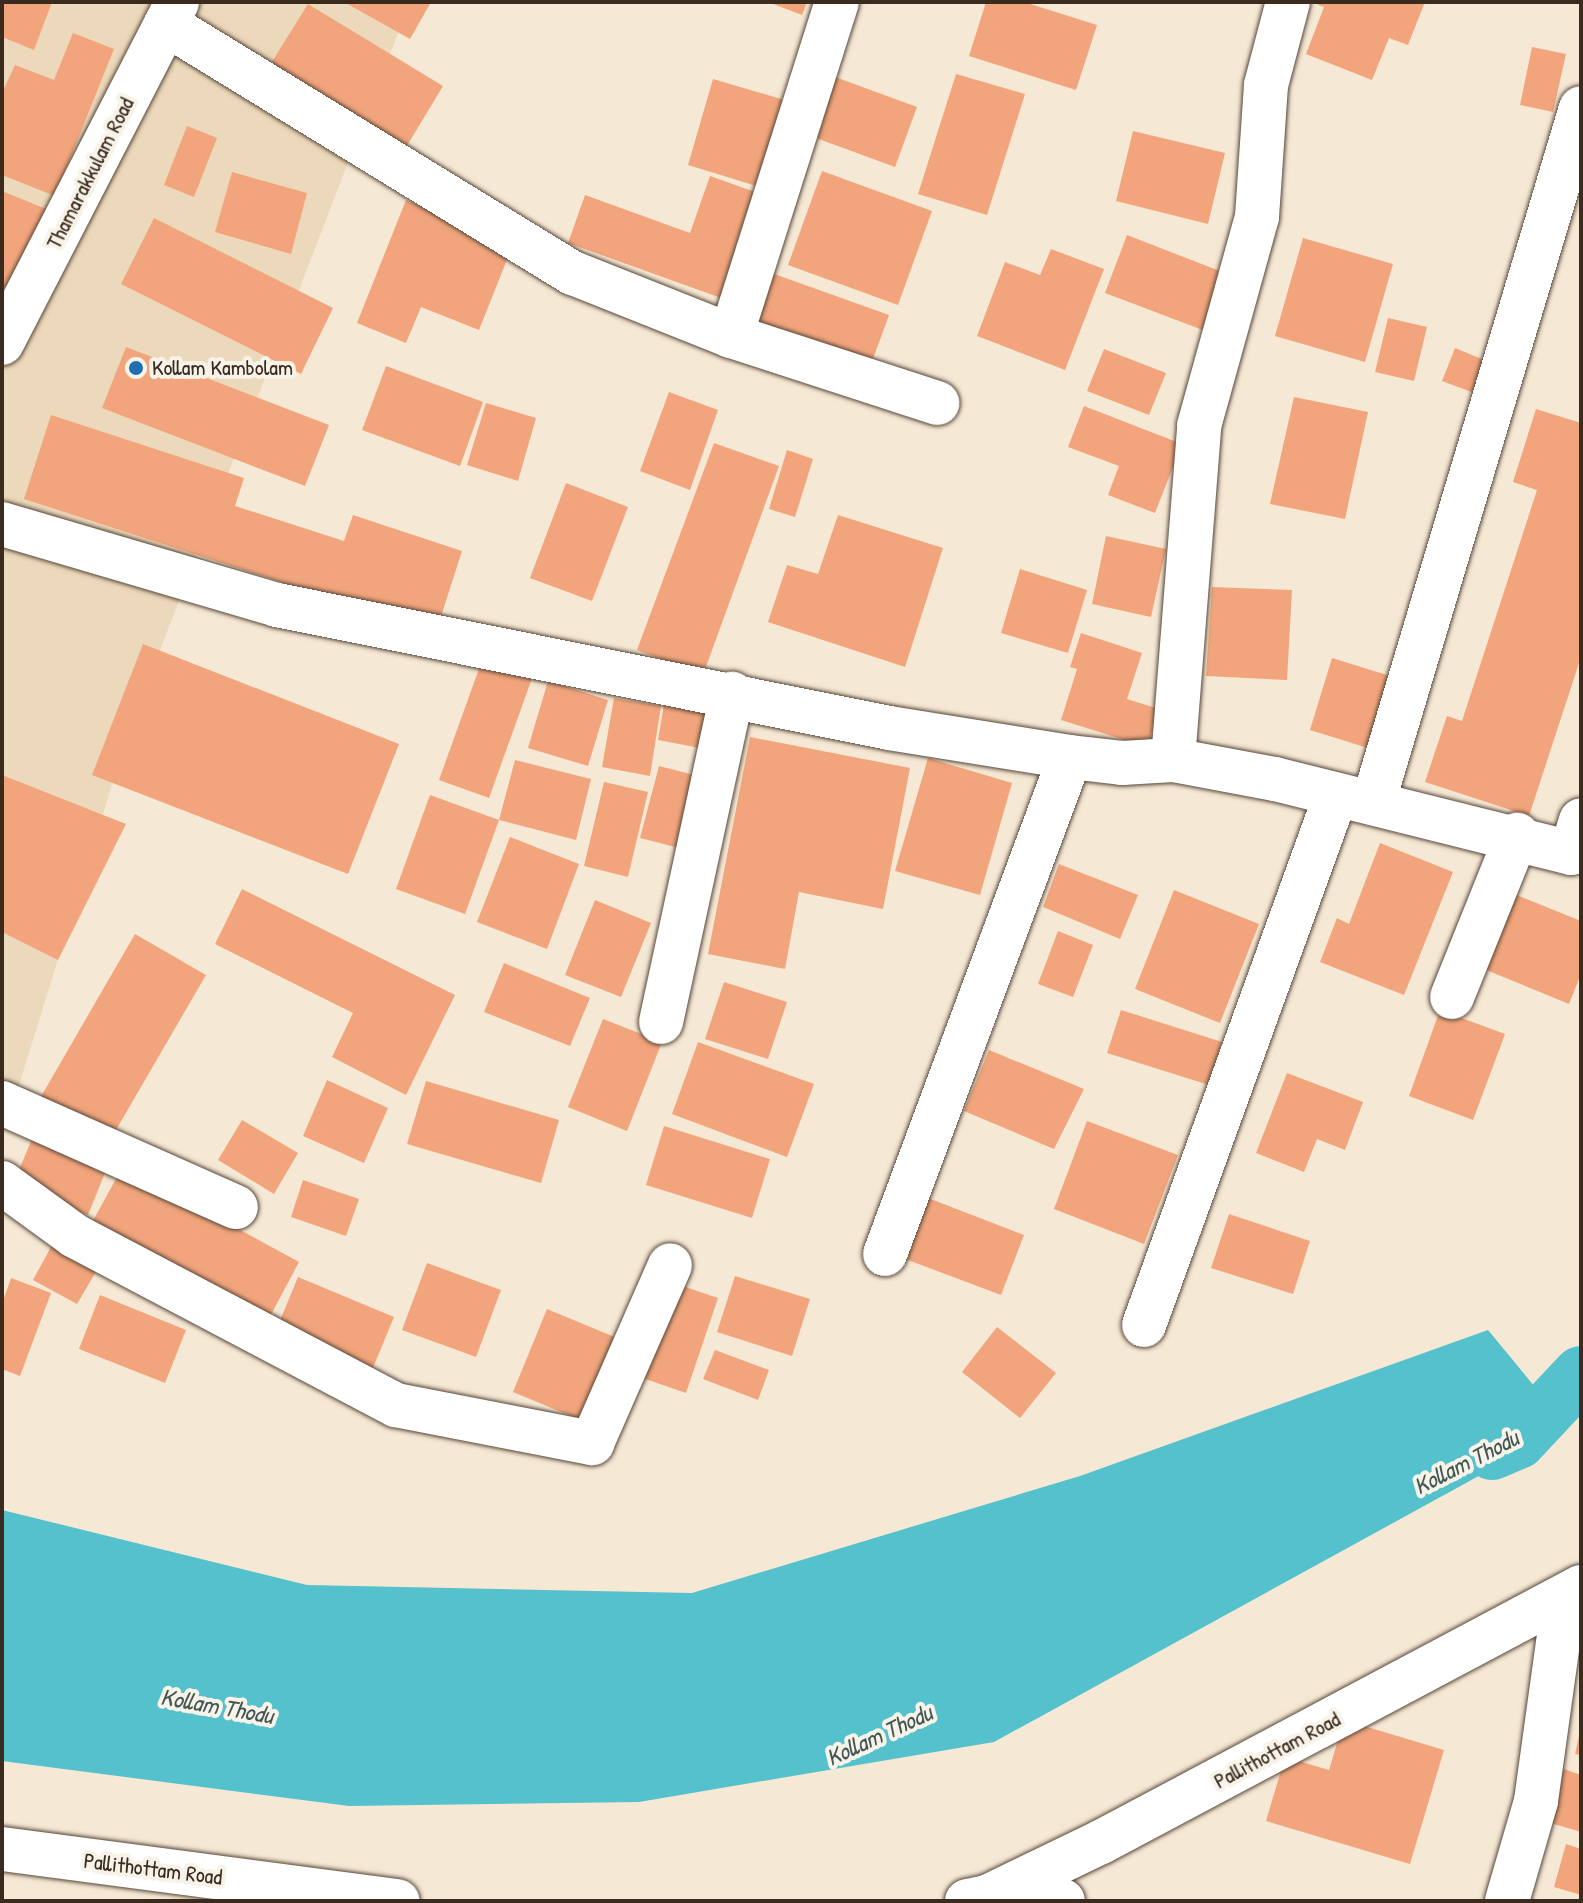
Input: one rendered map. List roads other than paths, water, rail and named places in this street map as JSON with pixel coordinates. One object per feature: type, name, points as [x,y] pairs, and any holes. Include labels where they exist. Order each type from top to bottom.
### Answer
[{"type":"street","points":[[731,336],[837,2]]},
{"type":"street","points":[[1173,760],[1199,426],[1257,217],[1266,85],[1288,2]]},
{"type":"street","points":[[171,13],[573,273],[731,336],[937,403]]},
{"type":"street","name":"Thamarakkulam Road","points":[[2,343],[171,13]]},
{"type":"street","points":[[1144,1325],[1355,797],[1581,108]]},
{"type":"street","points":[[2,524],[277,605],[889,728],[1122,763],[1173,760],[1355,797],[1517,835],[1571,853],[1581,821]]},
{"type":"street","points":[[661,1022],[732,694]]},
{"type":"street","points":[[885,1254],[1070,757]]},
{"type":"street","points":[[1452,997],[1517,835]]},
{"type":"street","points":[[2,1103],[236,1207]]},
{"type":"street","points":[[2,1183],[75,1236],[396,1405],[592,1443],[670,1265]]},
{"type":"street","points":[[1507,1901],[1536,1801],[1572,1593]]},
{"type":"street","name":"Pallithottam Road","points":[[977,1899],[1572,1593]]},
{"type":"street","name":"Pallithottam Road","points":[[2,1849],[398,1901]]},
{"type":"street","points":[[977,1899],[1063,1901]]},
{"type":"water","points":[[1488,1330],[1568,1427],[994,1742],[639,1802],[349,1806],[2,1761],[2,1510],[307,1585],[692,1593],[1080,1476]]},
{"type":"waterway","name":"Kollam Thodu","points":[[1492,1452],[1518,1441],[1581,1374]]},
{"type":"place","name":"Kollam Kambolam","points":[[136,368]]}]
